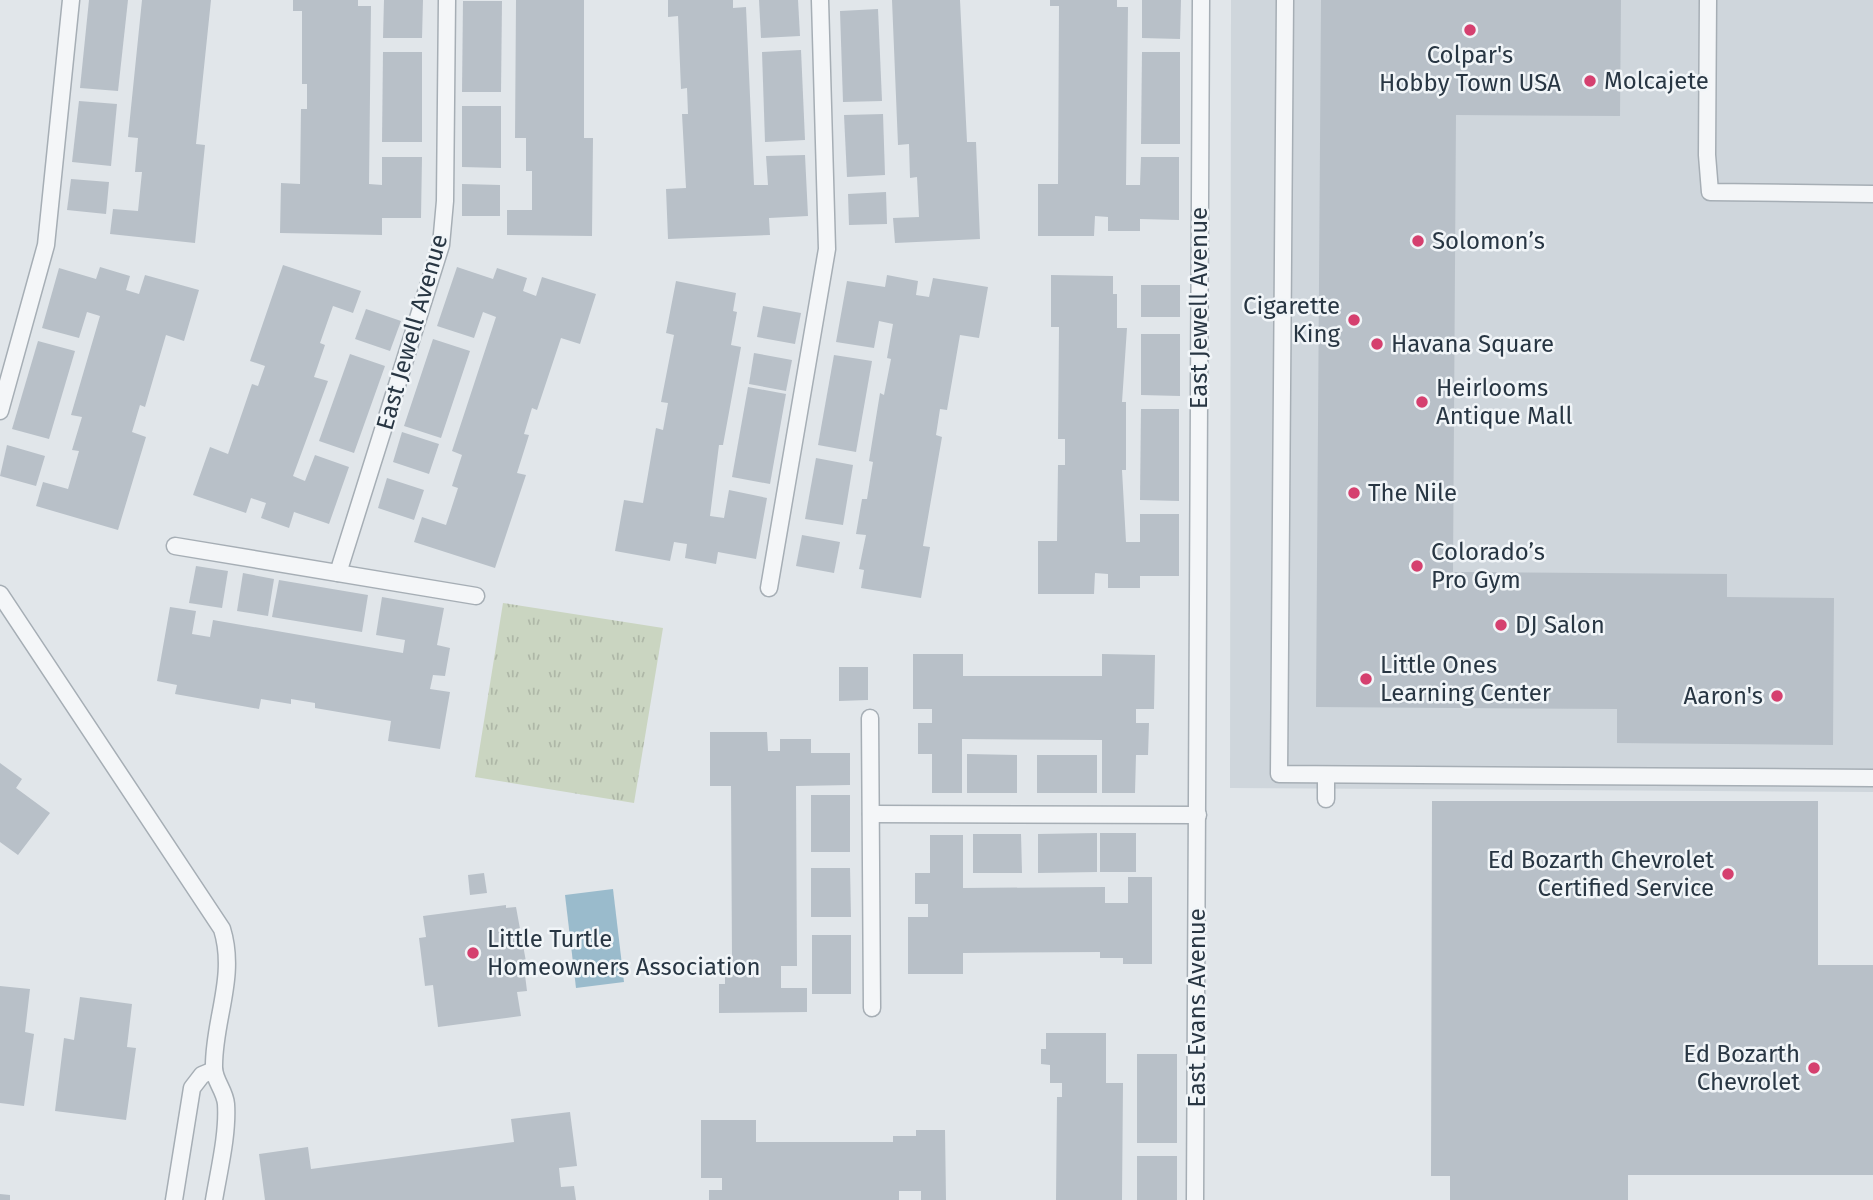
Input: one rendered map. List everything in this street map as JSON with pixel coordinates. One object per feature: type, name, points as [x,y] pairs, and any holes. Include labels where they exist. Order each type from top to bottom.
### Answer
[{"type":"lane","points":[[0,411],[44,258],[71,0]]},
{"type":"lane","name":"East Jewell Avenue","points":[[338,573],[441,245],[445,201],[447,0]]},
{"type":"lane","points":[[769,588],[827,250],[820,0]]},
{"type":"lane","name":"East Jewell Avenue","points":[[1197,615],[1201,0]]},
{"type":"lane","points":[[1284,0],[1279,774],[1873,778]]},
{"type":"lane","points":[[1708,0],[1707,155],[1710,192],[1873,194]]},
{"type":"lane","points":[[175,546],[476,596]]},
{"type":"lane","points":[[0,594],[220,925],[226,943],[228,970],[214,1070],[226,1103],[214,1200]]},
{"type":"lane","name":"East Evans Avenue","points":[[1195,1200],[1197,615]]},
{"type":"lane","points":[[870,718],[872,1009]]},
{"type":"lane","points":[[1326,775],[1326,799]]},
{"type":"lane","points":[[871,814],[1198,816]]},
{"type":"lane","points":[[174,1200],[189,1098],[196,1080],[214,1070]]},
{"type":"shaded area","name":"Havana Square","points":[[1231,0],[1873,0],[1873,792],[1230,788]]},
{"type":"green space","points":[[503,603],[663,628],[634,803],[475,777]]},
{"type":"water","points":[[613,889],[624,982],[576,988],[565,895]]},
{"type":"building","points":[[89,0],[128,0],[118,91],[80,88]]},
{"type":"building","points":[[142,0],[211,0],[196,144],[205,145],[195,243],[110,234],[113,209],[138,211],[142,172],[135,172],[138,138],[128,137]]},
{"type":"building","points":[[293,0],[358,0],[358,6],[371,6],[369,184],[382,185],[382,157],[422,157],[421,218],[382,218],[382,235],[280,233],[281,183],[300,184],[301,109],[307,109],[307,84],[302,84],[302,11],[293,11]]},
{"type":"building","points":[[384,0],[423,0],[422,38],[383,38]]},
{"type":"building","points":[[516,0],[584,0],[584,138],[593,138],[592,236],[507,235],[507,210],[532,210],[532,171],[526,171],[526,138],[515,138]]},
{"type":"building","points":[[668,0],[733,0],[733,8],[746,7],[754,185],[768,185],[766,156],[805,155],[808,216],[769,218],[770,235],[668,239],[666,189],[686,188],[682,114],[688,114],[687,88],[681,89],[678,16],[668,17]]},
{"type":"building","points":[[759,0],[798,0],[800,36],[761,38]]},
{"type":"building","points":[[892,0],[960,0],[967,142],[976,142],[980,239],[895,243],[893,218],[919,217],[917,177],[910,178],[909,144],[898,145]]},
{"type":"building","points":[[1050,0],[1117,0],[1117,7],[1128,7],[1126,185],[1140,185],[1141,157],[1179,157],[1179,220],[1140,219],[1140,231],[1108,231],[1108,217],[1095,216],[1094,236],[1038,236],[1038,184],[1058,184],[1059,6],[1050,6]]},
{"type":"building","points":[[1142,0],[1181,0],[1180,39],[1142,38]]},
{"type":"building","name":"Havana Square","points":[[1321,0],[1621,0],[1620,116],[1456,115],[1453,572],[1727,574],[1727,597],[1834,598],[1833,745],[1617,743],[1617,709],[1316,707]]},
{"type":"building","points":[[463,1],[502,1],[501,92],[462,92]]},
{"type":"building","points":[[878,9],[882,101],[843,102],[840,11]]},
{"type":"building","points":[[801,50],[805,140],[765,142],[762,52]]},
{"type":"building","points":[[383,52],[422,52],[422,142],[382,142]]},
{"type":"building","points":[[1142,52],[1180,52],[1180,144],[1141,144]]},
{"type":"building","points":[[79,101],[117,104],[111,166],[72,162]]},
{"type":"building","points":[[462,106],[501,106],[501,168],[462,167]]},
{"type":"building","points":[[883,114],[885,175],[847,177],[844,115]]},
{"type":"building","points":[[71,179],[109,182],[106,214],[67,210]]},
{"type":"building","points":[[462,184],[500,185],[500,216],[462,216]]},
{"type":"building","points":[[886,192],[887,224],[849,225],[848,194]]},
{"type":"building","points":[[283,265],[361,291],[353,313],[333,306],[320,343],[325,345],[314,377],[328,381],[293,476],[305,481],[315,455],[349,467],[329,524],[294,512],[289,528],[261,518],[266,503],[251,498],[246,513],[193,495],[210,447],[228,454],[252,384],[258,386],[265,366],[250,361]]},
{"type":"building","points":[[100,267],[130,276],[126,290],[139,294],[145,275],[199,290],[184,341],[166,335],[145,407],[140,405],[132,432],[146,437],[118,530],[36,506],[43,482],[68,489],[79,451],[72,450],[82,417],[71,415],[100,316],[87,312],[79,338],[42,328],[59,268],[96,279]]},
{"type":"building","points":[[457,267],[493,279],[497,268],[527,278],[523,291],[536,296],[542,277],[596,294],[580,344],[561,338],[537,410],[532,408],[524,434],[529,435],[517,473],[526,475],[495,568],[414,542],[422,517],[446,525],[458,488],[452,486],[462,455],[452,451],[496,317],[483,312],[474,338],[437,326]]},
{"type":"building","points":[[887,275],[918,281],[916,295],[929,297],[933,278],[988,287],[979,338],[960,335],[947,410],[940,409],[936,435],[942,437],[923,546],[930,547],[921,598],[861,588],[864,570],[859,569],[866,535],[856,534],[862,499],[867,499],[873,462],[869,461],[880,393],[884,395],[891,359],[887,358],[893,324],[879,321],[874,348],[836,342],[847,281],[885,287]]},
{"type":"building","points":[[1051,275],[1113,276],[1113,294],[1117,294],[1117,328],[1127,328],[1122,402],[1126,402],[1126,470],[1122,470],[1126,542],[1140,542],[1140,514],[1179,514],[1179,576],[1140,576],[1140,588],[1108,588],[1108,574],[1095,573],[1094,594],[1038,594],[1038,541],[1057,541],[1058,465],[1065,465],[1065,439],[1058,439],[1059,327],[1051,327]]},
{"type":"building","points":[[676,281],[736,293],[733,311],[737,312],[731,345],[741,347],[723,445],[719,445],[710,516],[724,518],[729,490],[767,498],[756,559],[718,552],[716,564],[685,558],[687,544],[674,542],[670,561],[615,551],[624,500],[643,503],[656,428],[663,430],[668,403],[661,402],[674,335],[666,333]]},
{"type":"building","points":[[1141,285],[1180,285],[1180,317],[1141,317]]},
{"type":"building","points":[[763,306],[801,313],[795,344],[757,337]]},
{"type":"building","points":[[366,309],[401,321],[390,351],[355,339]]},
{"type":"building","points":[[1141,334],[1180,334],[1180,396],[1141,395]]},
{"type":"building","points":[[433,339],[470,351],[441,438],[404,426]]},
{"type":"building","points":[[38,341],[75,351],[49,439],[12,429]]},
{"type":"building","points":[[754,353],[792,360],[786,391],[749,384]]},
{"type":"building","points":[[350,354],[385,366],[354,453],[319,441]]},
{"type":"building","points":[[834,355],[872,361],[856,452],[818,445]]},
{"type":"building","points":[[748,387],[786,394],[770,484],[732,477]]},
{"type":"building","points":[[1141,409],[1179,409],[1179,501],[1140,500]]},
{"type":"building","points":[[402,432],[439,444],[429,474],[393,462]]},
{"type":"building","points":[[7,445],[45,456],[36,486],[0,476]]},
{"type":"building","points":[[816,458],[853,465],[843,525],[805,519]]},
{"type":"building","points":[[387,478],[424,490],[414,520],[378,508]]},
{"type":"building","points":[[802,535],[840,542],[834,573],[796,566]]},
{"type":"building","points":[[196,566],[228,571],[222,608],[189,603]]},
{"type":"building","points":[[243,573],[274,579],[268,616],[237,611]]},
{"type":"building","points":[[279,580],[368,595],[362,632],[272,617]]},
{"type":"building","points":[[382,597],[444,608],[437,645],[450,648],[445,676],[433,675],[430,689],[450,692],[440,749],[388,741],[391,721],[315,708],[315,703],[291,699],[291,704],[261,699],[259,709],[175,694],[177,685],[157,681],[170,607],[196,611],[192,634],[210,637],[213,620],[403,653],[405,640],[376,635]]},
{"type":"building","points":[[913,654],[963,654],[963,676],[1102,676],[1102,654],[1155,655],[1154,709],[1136,709],[1136,723],[1149,723],[1148,755],[1136,755],[1135,793],[1102,793],[1102,740],[962,739],[962,793],[932,793],[932,754],[918,754],[918,723],[932,723],[932,709],[913,709]]},
{"type":"building","points":[[839,667],[868,667],[868,700],[839,701]]},
{"type":"building","points":[[710,732],[767,732],[768,751],[780,751],[780,739],[811,739],[811,753],[850,753],[850,785],[796,786],[797,966],[781,966],[781,988],[807,988],[807,1012],[719,1013],[719,984],[725,984],[725,961],[732,961],[731,786],[710,786]]},
{"type":"building","points":[[967,754],[1017,755],[1017,793],[967,793]]},
{"type":"building","points":[[1037,755],[1097,755],[1097,793],[1037,793]]},
{"type":"building","points":[[0,763],[22,779],[16,788],[50,813],[18,855],[0,842]]},
{"type":"building","points":[[811,795],[850,795],[850,852],[811,852]]},
{"type":"building","points":[[1432,801],[1818,801],[1818,965],[1873,965],[1873,1175],[1628,1175],[1628,1200],[1450,1200],[1450,1176],[1431,1176]]},
{"type":"building","points":[[1097,833],[1097,872],[1038,873],[1038,834]]},
{"type":"building","points":[[1100,833],[1136,833],[1136,872],[1100,872]]},
{"type":"building","points":[[973,834],[1021,834],[1022,873],[973,873]]},
{"type":"building","points":[[930,835],[963,835],[963,888],[1105,887],[1105,903],[1128,903],[1128,877],[1152,877],[1152,964],[1123,964],[1123,958],[1100,958],[1100,952],[963,953],[963,974],[908,974],[908,917],[928,917],[928,904],[915,904],[915,873],[930,873]]},
{"type":"building","points":[[811,868],[850,868],[851,917],[811,917]]},
{"type":"building","points":[[484,873],[487,893],[470,895],[468,875]]},
{"type":"building","name":"Little Turtle Homeowners Association","points":[[506,905],[506,908],[516,907],[527,967],[524,967],[527,991],[517,992],[521,1016],[438,1027],[433,985],[425,986],[419,938],[426,937],[423,916]]},
{"type":"building","points":[[812,935],[851,935],[851,994],[812,994]]},
{"type":"building","points":[[0,986],[30,989],[25,1032],[34,1034],[24,1106],[0,1103]]},
{"type":"building","points":[[80,997],[132,1004],[127,1047],[136,1048],[126,1120],[55,1111],[64,1038],[74,1040]]},
{"type":"building","points":[[1046,1033],[1106,1033],[1106,1083],[1123,1083],[1122,1200],[1056,1200],[1057,1097],[1062,1097],[1062,1083],[1050,1083],[1050,1065],[1041,1064],[1041,1049],[1046,1049]]},
{"type":"building","points":[[1137,1054],[1177,1054],[1177,1143],[1137,1143]]},
{"type":"building","points":[[570,1112],[577,1166],[559,1168],[561,1187],[574,1186],[576,1200],[265,1200],[259,1154],[308,1147],[311,1169],[514,1142],[511,1119]]},
{"type":"building","points":[[701,1120],[756,1120],[756,1142],[893,1142],[893,1136],[916,1136],[916,1130],[945,1130],[946,1200],[921,1200],[921,1191],[899,1191],[899,1200],[709,1200],[709,1190],[722,1190],[722,1178],[701,1178]]},
{"type":"building","points":[[1137,1156],[1177,1156],[1177,1200],[1137,1200]]},
{"type":"building","points":[[0,1194],[10,1195],[10,1200],[0,1200]]},
{"type":"place","name":"Colpar's Hobby Town USA","points":[[1470,30]]},
{"type":"place","name":"Molcajete","points":[[1590,81]]},
{"type":"place","name":"Solomon’s","points":[[1418,241]]},
{"type":"place","name":"Cigarette King","points":[[1354,320]]},
{"type":"place","name":"Havana Square","points":[[1377,344]]},
{"type":"place","name":"Heirlooms Antique Mall","points":[[1422,402]]},
{"type":"place","name":"The Nile","points":[[1354,493]]},
{"type":"place","name":"Colorado’s Pro Gym","points":[[1417,566]]},
{"type":"place","name":"DJ Salon","points":[[1501,625]]},
{"type":"place","name":"Little Ones Learning Center","points":[[1366,679]]},
{"type":"place","name":"Aaron's","points":[[1777,696]]},
{"type":"place","name":"Ed Bozarth Chevrolet Certified Service","points":[[1728,874]]},
{"type":"place","name":"Little Turtle Homeowners Association","points":[[473,953]]},
{"type":"place","name":"Ed Bozarth Chevrolet","points":[[1814,1068]]}]
